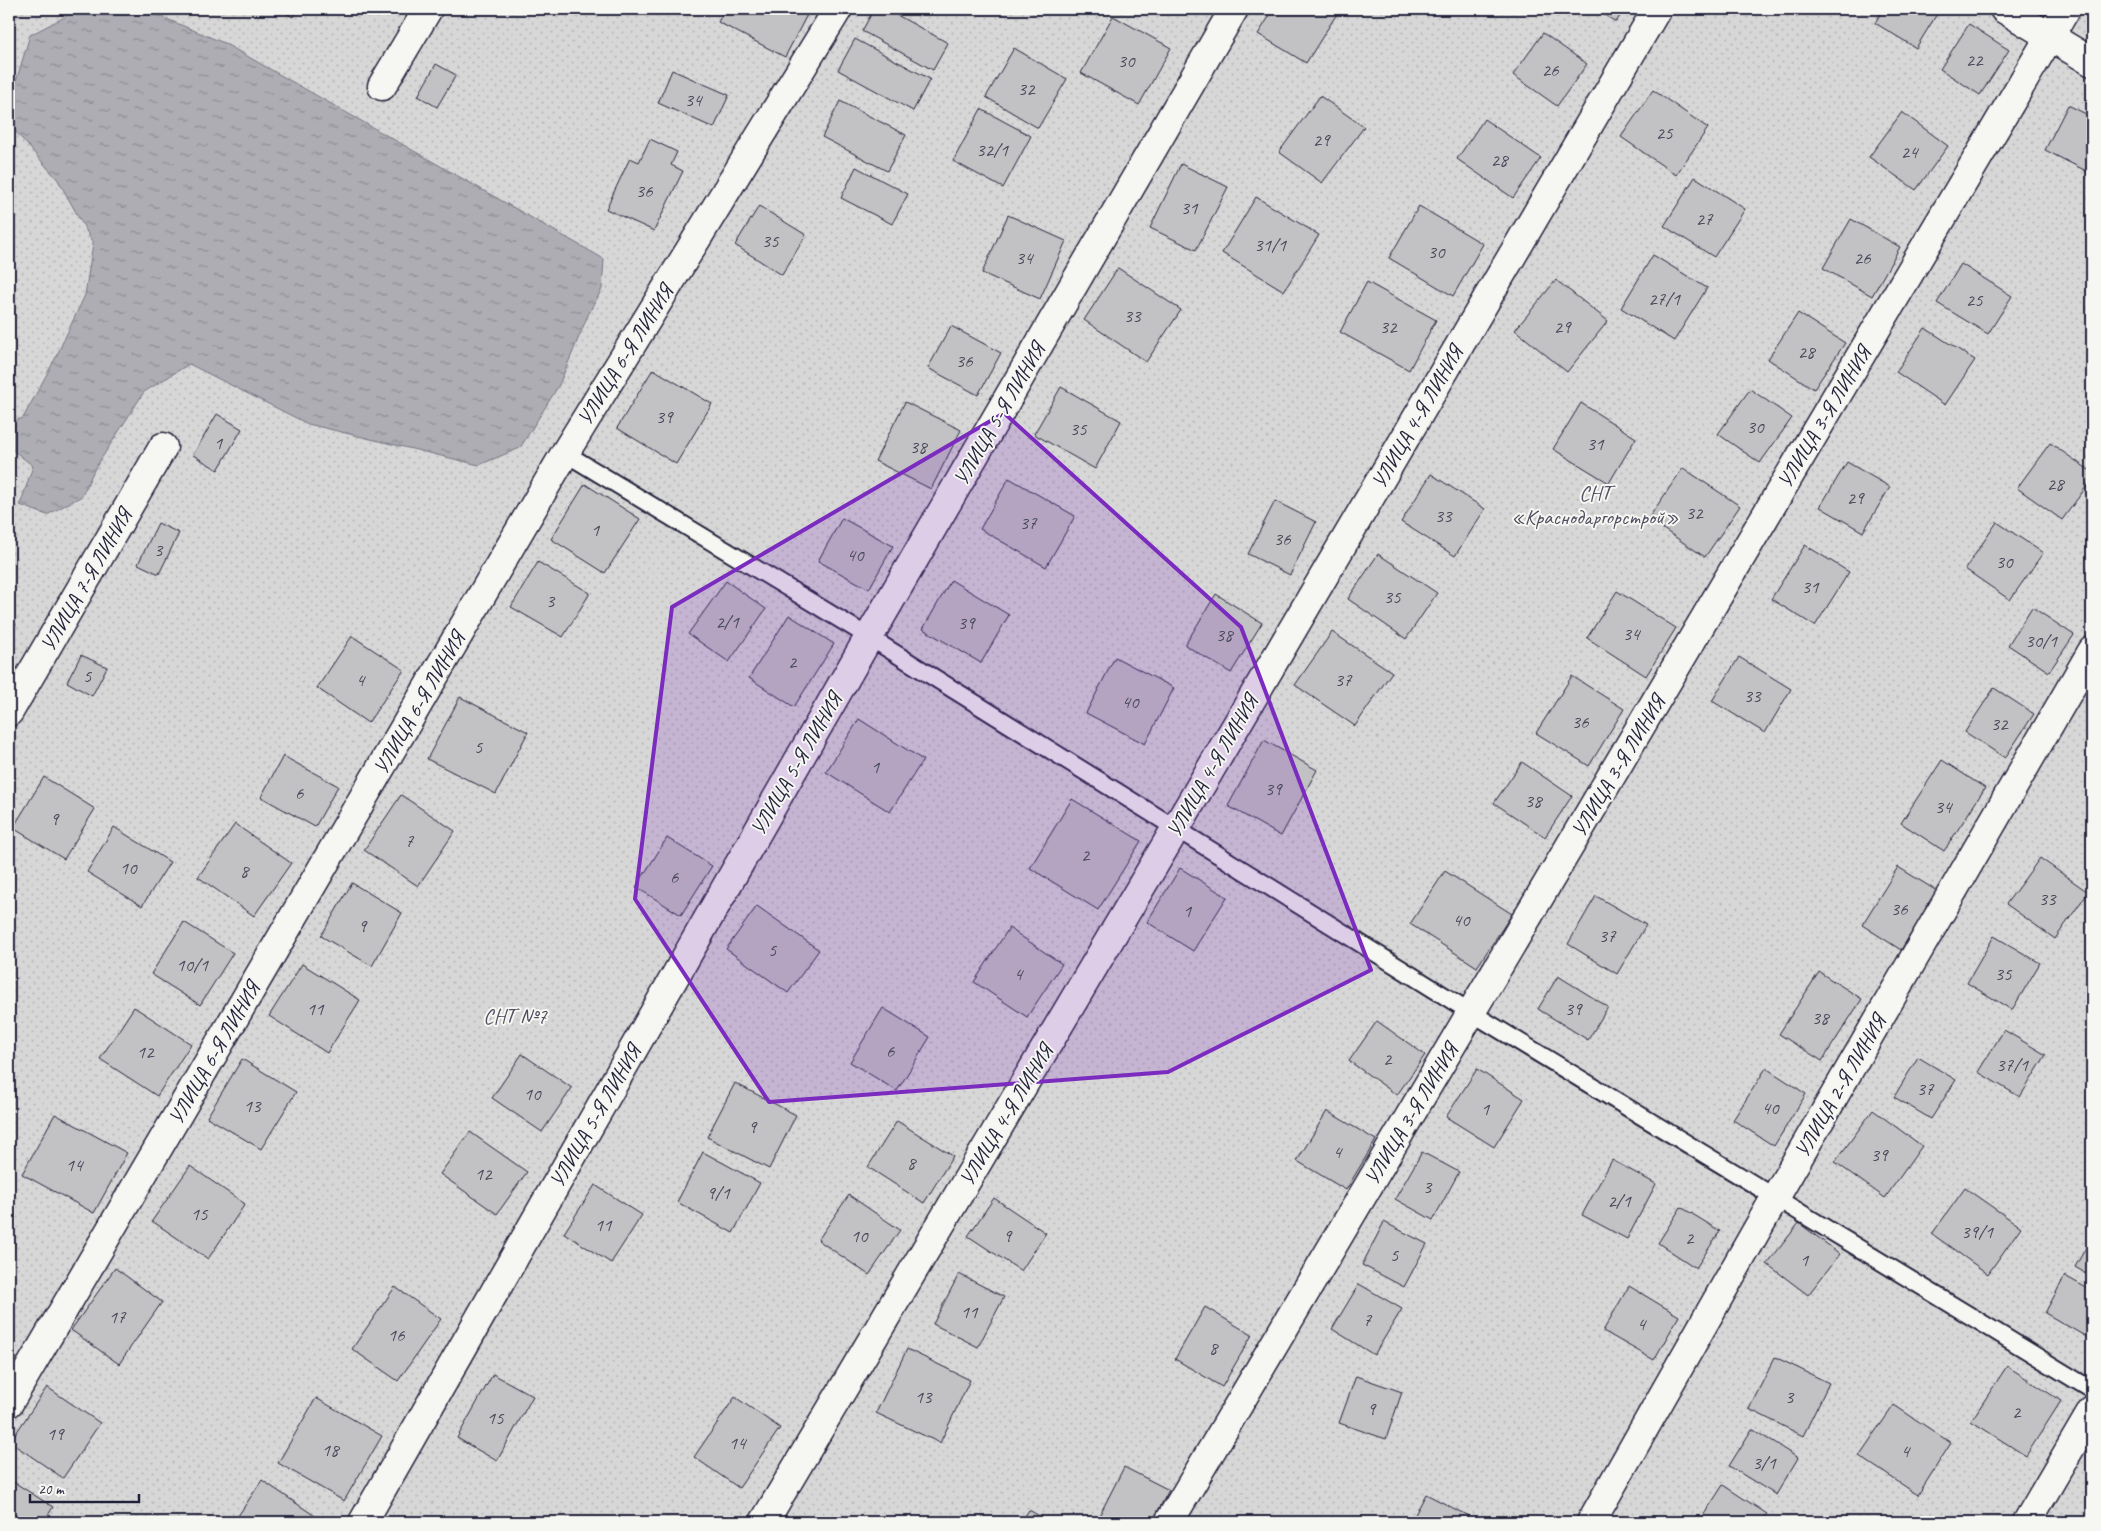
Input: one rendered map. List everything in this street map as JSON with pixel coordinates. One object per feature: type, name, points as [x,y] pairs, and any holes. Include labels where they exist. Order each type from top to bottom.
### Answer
[{"type":"street","points":[[382,86],[428,9]]},
{"type":"street","name":"УЛИЦА 6-Я ЛИНИЯ","points":[[9,1403],[565,453],[838,9]]},
{"type":"street","name":"УЛИЦА 5-Я ЛИНИЯ","points":[[363,1522],[869,637],[1234,9]]},
{"type":"street","name":"УЛИЦА 4-Я ЛИНИЯ","points":[[764,1522],[1176,828],[1657,9]]},
{"type":"street","points":[[2004,9],[2092,62]]},
{"type":"street","name":"УЛИЦА 3-Я ЛИНИЯ","points":[[1168,1522],[2066,9]]},
{"type":"street","name":"УЛИЦА 7-Я ЛИНИЯ","points":[[9,712],[163,447]]},
{"type":"street","name":"УЛИЦА 2-Я ЛИНИЯ","points":[[1591,1522],[1775,1198],[2092,651]]},
{"type":"street","points":[[2027,1522],[2092,1411]]},
{"type":"lane","points":[[565,453],[869,637],[1472,1012],[2092,1390]]},
{"type":"highlighted area","points":[[1004,413],[1241,627],[1371,970],[1168,1072],[769,1102],[635,899],[672,607]]},
{"type":"green space","points":[[9,9],[2092,9],[2092,1522],[9,1522]]},
{"type":"water","points":[[80,9],[143,9],[224,43],[604,259],[602,289],[588,315],[559,385],[520,448],[479,465],[308,424],[189,364],[144,392],[94,470],[82,496],[47,515],[20,505],[33,466],[9,447],[9,423],[23,418],[55,359],[85,295],[93,243],[58,180],[9,124],[9,105],[30,35]]},
{"type":"building","points":[[278,9],[297,9],[293,17]]},
{"type":"building","points":[[725,9],[810,9],[785,57],[718,22]]},
{"type":"building","points":[[874,9],[886,9],[948,43],[933,70],[862,31]]},
{"type":"building","points":[[1187,9],[1201,9],[1198,15]]},
{"type":"building","points":[[1274,9],[1340,9],[1306,63],[1258,34]]},
{"type":"building","points":[[1595,9],[1625,9],[1616,22]]},
{"type":"building","points":[[1883,9],[1940,9],[1916,48],[1875,23]]},
{"type":"building","points":[[1113,16],[1171,48],[1139,105],[1081,73]]},
{"type":"building","points":[[1969,24],[2009,50],[1980,95],[1940,69]]},
{"type":"building","points":[[1543,33],[1587,64],[1557,106],[1513,75]]},
{"type":"building","points":[[855,39],[930,79],[913,111],[838,70]]},
{"type":"building","points":[[1014,48],[1067,79],[1038,128],[986,97]]},
{"type":"building","points":[[436,64],[456,75],[437,107],[418,96]]},
{"type":"building","points":[[672,70],[729,95],[714,128],[658,103]]},
{"type":"building","points":[[1653,90],[1708,128],[1676,175],[1621,137]]},
{"type":"building","points":[[1320,96],[1364,127],[1322,183],[1279,152]]},
{"type":"building","points":[[840,101],[906,135],[887,171],[822,137]]},
{"type":"building","points":[[2068,105],[2092,117],[2092,174],[2045,150]]},
{"type":"building","points":[[981,109],[1031,136],[1003,188],[953,161]]},
{"type":"building","points":[[1902,112],[1948,146],[1916,190],[1869,157]]},
{"type":"building","points":[[1484,119],[1541,158],[1513,198],[1457,159]]},
{"type":"building","points":[[650,139],[677,152],[671,165],[683,171],[654,231],[606,209],[630,158],[639,162]]},
{"type":"building","points":[[1181,164],[1228,187],[1196,250],[1150,228]]},
{"type":"building","points":[[856,167],[908,194],[892,224],[841,198]]},
{"type":"building","points":[[1695,177],[1745,209],[1714,257],[1664,226]]},
{"type":"building","points":[[1256,197],[1319,235],[1284,291],[1222,253]]},
{"type":"building","points":[[759,206],[806,235],[782,275],[735,245]]},
{"type":"building","points":[[1419,206],[1483,244],[1453,296],[1389,258]]},
{"type":"building","points":[[1008,215],[1066,241],[1040,299],[982,273]]},
{"type":"building","points":[[1851,219],[1900,247],[1872,296],[1823,268]]},
{"type":"building","points":[[1653,255],[1707,288],[1674,341],[1621,308]]},
{"type":"building","points":[[1961,264],[2012,296],[1988,334],[1937,303]]},
{"type":"building","points":[[1118,268],[1181,310],[1146,362],[1084,320]]},
{"type":"building","points":[[1556,280],[1608,321],[1567,372],[1515,330]]},
{"type":"building","points":[[1367,282],[1436,320],[1409,370],[1340,332]]},
{"type":"building","points":[[1798,313],[1845,343],[1814,389],[1768,359]]},
{"type":"building","points":[[951,326],[1001,353],[978,395],[928,368]]},
{"type":"building","points":[[1925,328],[1975,360],[1945,405],[1896,372]]},
{"type":"building","points":[[653,369],[712,404],[676,464],[617,428]]},
{"type":"building","points":[[1061,387],[1121,421],[1095,469],[1034,434]]},
{"type":"building","points":[[1750,389],[1792,418],[1760,463],[1718,434]]},
{"type":"building","points":[[905,402],[961,430],[931,489],[875,461]]},
{"type":"building","points":[[1581,403],[1636,438],[1609,483],[1553,449]]},
{"type":"building","points":[[217,414],[242,429],[218,470],[193,455]]},
{"type":"building","points":[[2050,443],[2092,472],[2092,479],[2062,520],[2017,488]]},
{"type":"building","points":[[1847,462],[1890,487],[1863,532],[1820,507]]},
{"type":"building","points":[[1683,468],[1740,506],[1705,557],[1648,519]]},
{"type":"building","points":[[1431,474],[1485,509],[1455,556],[1401,522]]},
{"type":"building","points":[[1009,478],[1075,516],[1046,567],[980,529]]},
{"type":"building","points":[[585,484],[640,519],[605,573],[551,539]]},
{"type":"building","points":[[1275,501],[1316,522],[1290,575],[1248,554]]},
{"type":"building","points":[[842,518],[893,546],[869,589],[818,561]]},
{"type":"building","points":[[1997,522],[2043,553],[2010,600],[1965,569]]},
{"type":"building","points":[[158,523],[179,533],[159,574],[138,564]]},
{"type":"building","points":[[1805,545],[1849,572],[1815,626],[1771,599]]},
{"type":"building","points":[[1378,554],[1437,593],[1406,639],[1348,599]]},
{"type":"building","points":[[538,562],[590,593],[563,637],[511,607]]},
{"type":"building","points":[[951,580],[1009,615],[981,663],[923,629]]},
{"type":"building","points":[[726,581],[766,609],[729,662],[688,634]]},
{"type":"building","points":[[1617,591],[1676,628],[1646,676],[1587,638]]},
{"type":"building","points":[[1216,594],[1262,623],[1231,673],[1185,645]]},
{"type":"building","points":[[2032,607],[2074,635],[2049,672],[2008,645]]},
{"type":"building","points":[[789,615],[834,644],[794,707],[749,678]]},
{"type":"building","points":[[9,619],[16,624],[9,635]]},
{"type":"building","points":[[1332,632],[1392,672],[1355,726],[1295,685]]},
{"type":"building","points":[[352,636],[404,670],[368,723],[317,688]]},
{"type":"building","points":[[81,655],[107,667],[92,696],[67,682]]},
{"type":"building","points":[[1115,657],[1174,688],[1145,744],[1086,713]]},
{"type":"building","points":[[1739,657],[1791,689],[1765,733],[1712,701]]},
{"type":"building","points":[[1572,676],[1624,709],[1589,766],[1536,733]]},
{"type":"building","points":[[1994,688],[2034,714],[2005,758],[1965,732]]},
{"type":"building","points":[[460,697],[528,732],[496,794],[427,759]]},
{"type":"building","points":[[859,719],[923,760],[890,812],[826,772]]},
{"type":"building","points":[[1264,740],[1317,770],[1281,836],[1228,806]]},
{"type":"building","points":[[283,756],[338,786],[315,827],[261,797]]},
{"type":"building","points":[[1942,760],[1985,788],[1944,851],[1901,823]]},
{"type":"building","points":[[1522,762],[1572,796],[1545,837],[1494,803]]},
{"type":"building","points":[[44,777],[95,809],[64,859],[13,828]]},
{"type":"building","points":[[401,795],[455,831],[418,886],[364,850]]},
{"type":"building","points":[[1072,799],[1141,841],[1098,910],[1030,868]]},
{"type":"building","points":[[235,824],[291,863],[254,916],[198,877]]},
{"type":"building","points":[[114,827],[170,862],[142,906],[87,872]]},
{"type":"building","points":[[667,838],[712,866],[681,915],[636,887]]},
{"type":"building","points":[[2040,858],[2088,892],[2055,939],[2006,904]]},
{"type":"building","points":[[1898,867],[1937,891],[1901,950],[1862,925]]},
{"type":"building","points":[[1180,868],[1227,897],[1193,951],[1147,922]]},
{"type":"building","points":[[1445,871],[1512,914],[1477,967],[1410,924]]},
{"type":"building","points":[[352,883],[402,913],[372,966],[321,936]]},
{"type":"building","points":[[1596,896],[1646,925],[1617,974],[1568,944]]},
{"type":"building","points":[[757,906],[819,950],[788,993],[726,949]]},
{"type":"building","points":[[184,922],[233,953],[200,1005],[151,974]]},
{"type":"building","points":[[1009,928],[1062,964],[1027,1017],[974,982]]},
{"type":"building","points":[[1994,936],[2040,963],[2012,1010],[1967,983]]},
{"type":"building","points":[[302,964],[360,1000],[327,1053],[269,1016]]},
{"type":"building","points":[[1819,972],[1862,999],[1822,1061],[1779,1034]]},
{"type":"building","points":[[1558,976],[1608,1007],[1588,1040],[1538,1009]]},
{"type":"building","points":[[134,1007],[191,1044],[157,1096],[100,1059]]},
{"type":"building","points":[[883,1008],[930,1037],[897,1091],[850,1062]]},
{"type":"building","points":[[1377,1021],[1425,1055],[1397,1095],[1349,1061]]},
{"type":"building","points":[[2004,1030],[2046,1055],[2020,1097],[1978,1072]]},
{"type":"building","points":[[522,1054],[572,1088],[542,1132],[492,1098]]},
{"type":"building","points":[[1918,1057],[1956,1080],[1931,1119],[1894,1097]]},
{"type":"building","points":[[242,1059],[296,1092],[261,1149],[207,1117]]},
{"type":"building","points":[[1766,1068],[1806,1094],[1774,1146],[1733,1120]]},
{"type":"building","points":[[1477,1069],[1524,1099],[1494,1147],[1446,1117]]},
{"type":"building","points":[[735,1083],[796,1115],[769,1169],[707,1137]]},
{"type":"building","points":[[1873,1110],[1922,1146],[1885,1198],[1835,1162]]},
{"type":"building","points":[[1327,1111],[1376,1140],[1346,1190],[1297,1161]]},
{"type":"building","points":[[55,1114],[127,1153],[94,1213],[22,1174]]},
{"type":"building","points":[[897,1121],[953,1156],[924,1203],[868,1167]]},
{"type":"building","points":[[470,1132],[527,1172],[497,1214],[440,1174]]},
{"type":"building","points":[[703,1152],[760,1183],[733,1233],[677,1202]]},
{"type":"building","points":[[1422,1152],[1459,1172],[1433,1220],[1395,1199]]},
{"type":"building","points":[[1612,1160],[1656,1184],[1627,1239],[1582,1215]]},
{"type":"building","points":[[190,1166],[245,1204],[208,1259],[152,1221]]},
{"type":"building","points":[[595,1185],[642,1215],[611,1263],[564,1233]]},
{"type":"building","points":[[1965,1188],[2021,1227],[1988,1274],[1932,1234]]},
{"type":"building","points":[[849,1195],[900,1230],[869,1275],[818,1240]]},
{"type":"building","points":[[994,1198],[1046,1233],[1021,1271],[968,1236]]},
{"type":"building","points":[[1681,1207],[1720,1231],[1696,1268],[1658,1243]]},
{"type":"building","points":[[1384,1222],[1427,1244],[1404,1287],[1362,1265]]},
{"type":"building","points":[[1799,1223],[1840,1254],[1808,1295],[1767,1264]]},
{"type":"building","points":[[2092,1237],[2092,1277],[2075,1267]]},
{"type":"building","points":[[115,1268],[162,1302],[119,1364],[71,1330]]},
{"type":"building","points":[[959,1274],[1004,1297],[978,1347],[933,1324]]},
{"type":"building","points":[[2065,1276],[2092,1291],[2092,1335],[2090,1339],[2045,1313]]},
{"type":"building","points":[[1359,1284],[1402,1309],[1374,1355],[1332,1329]]},
{"type":"building","points":[[1629,1286],[1679,1316],[1654,1360],[1603,1331]]},
{"type":"building","points":[[395,1287],[441,1319],[398,1381],[352,1349]]},
{"type":"building","points":[[1205,1307],[1252,1335],[1222,1387],[1175,1359]]},
{"type":"building","points":[[907,1349],[970,1380],[940,1443],[876,1413]]},
{"type":"building","points":[[1775,1357],[1829,1383],[1803,1436],[1749,1409]]},
{"type":"building","points":[[2007,1366],[2061,1401],[2026,1456],[1971,1421]]},
{"type":"building","points":[[493,1374],[533,1396],[497,1461],[457,1438]]},
{"type":"building","points":[[1356,1376],[1402,1392],[1386,1439],[1339,1423]]},
{"type":"building","points":[[47,1387],[100,1423],[63,1478],[10,1442]]},
{"type":"building","points":[[735,1397],[780,1428],[739,1488],[694,1457]]},
{"type":"building","points":[[316,1398],[382,1436],[344,1501],[278,1463]]},
{"type":"building","points":[[1894,1405],[1951,1443],[1918,1495],[1859,1456]]},
{"type":"building","points":[[1752,1429],[1798,1458],[1776,1495],[1729,1466]]},
{"type":"building","points":[[1124,1467],[1169,1490],[1152,1522],[1096,1522]]},
{"type":"building","points":[[9,1479],[53,1507],[44,1522],[9,1522]]},
{"type":"building","points":[[262,1480],[318,1518],[315,1522],[234,1522]]},
{"type":"building","points":[[2092,1482],[2092,1496],[2086,1493]]},
{"type":"building","points":[[1723,1485],[1767,1514],[1762,1522],[1699,1522]]},
{"type":"building","points":[[1426,1494],[1480,1522],[1411,1522]]},
{"type":"building","points":[[1029,1510],[1050,1522],[1021,1522]]},
{"type":"park label","name":"СНТ «Краснодаргорстрой»","points":[[1595,505]]},
{"type":"park label","name":"СНТ №7","points":[[515,1016]]}]
